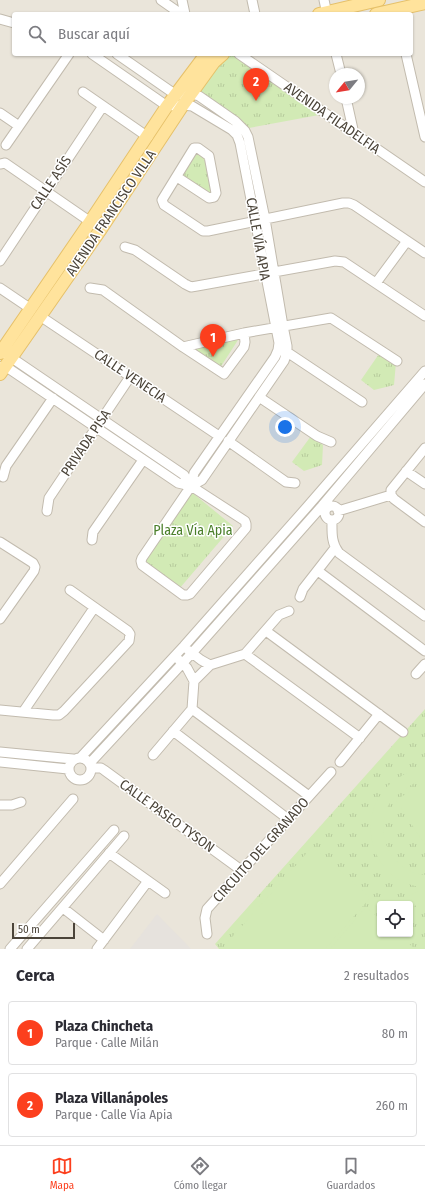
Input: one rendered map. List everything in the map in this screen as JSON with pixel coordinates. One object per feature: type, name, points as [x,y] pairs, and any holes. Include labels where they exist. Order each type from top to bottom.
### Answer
[{"type":"main road","points":[[324,10],[379,0]]},
{"type":"main road","points":[[396,12],[425,3]]},
{"type":"main road","name":"AVENIDA FRANCISCO VILLA","points":[[3,361],[90,222],[168,106],[205,56]]},
{"type":"main road","name":"AVENIDA FRANCISCO VILLA","points":[[35,312],[101,229],[183,105],[214,62],[221,56]]},
{"type":"street","points":[[160,0],[178,12]]},
{"type":"street","points":[[182,0],[185,12]]},
{"type":"street","points":[[252,0],[255,12]]},
{"type":"street","points":[[0,19],[12,22]]},
{"type":"street","points":[[6,145],[68,56]]},
{"type":"street","points":[[95,56],[168,106]]},
{"type":"street","points":[[120,56],[176,95],[191,94]]},
{"type":"street","name":"AVENIDA FILADELFIA","points":[[241,56],[425,182]]},
{"type":"street","points":[[336,56],[340,68]]},
{"type":"street","points":[[406,56],[425,137]]},
{"type":"street","points":[[133,83],[142,72]]},
{"type":"street","points":[[83,92],[148,137]]},
{"type":"street","name":"CALLE VÍA APIA","points":[[191,94],[199,96],[235,121],[245,131],[248,137],[265,218],[269,273]]},
{"type":"street","points":[[347,104],[354,134]]},
{"type":"street","name":"CALLE ASÍS","points":[[0,261],[103,106]]},
{"type":"street","name":"CALLE VÍA APIA","points":[[168,106],[192,106],[232,130],[237,135],[240,143],[255,220],[269,273],[279,327],[279,343],[283,351]]},
{"type":"street","points":[[0,113],[19,126]]},
{"type":"street","points":[[177,177],[209,198],[212,198],[216,195],[209,156],[194,148],[162,200],[164,205],[200,230],[208,231],[265,218],[349,203],[425,253]]},
{"type":"street","points":[[1,164],[5,163],[101,229]]},
{"type":"street","points":[[376,283],[407,241]]},
{"type":"street","points":[[125,247],[135,250],[191,287],[340,261],[344,262],[425,316]]},
{"type":"street","name":"CALLE VENECIA","points":[[0,288],[219,436]]},
{"type":"street","points":[[90,288],[104,290],[183,347],[224,374],[244,347],[244,333]]},
{"type":"street","points":[[183,347],[244,333],[330,318],[397,361]]},
{"type":"street","points":[[3,361],[96,428],[178,483],[192,486],[245,520],[246,528],[190,594],[187,595],[183,595],[142,565],[142,558],[192,486],[202,480],[284,361],[283,351]]},
{"type":"street","points":[[283,351],[362,402]]},
{"type":"street","points":[[192,486],[194,473],[275,357],[283,351]]},
{"type":"street","points":[[3,361],[102,419],[184,475],[192,486]]},
{"type":"street","points":[[0,752],[77,758],[84,758],[90,765],[91,772],[85,779],[76,780],[72,777],[68,769],[71,762],[77,758],[175,657],[314,500],[425,371]]},
{"type":"street","name":"PRIVADA PISA","points":[[47,511],[49,498],[130,377]]},
{"type":"street","points":[[90,765],[324,508],[425,384]]},
{"type":"street","points":[[259,397],[317,436],[331,442]]},
{"type":"street","points":[[3,478],[6,466],[53,398]]},
{"type":"street","points":[[228,441],[286,482],[295,483]]},
{"type":"street","points":[[425,448],[391,490],[391,495],[394,499],[425,522]]},
{"type":"street","points":[[92,540],[93,532],[143,460]]},
{"type":"street","points":[[406,471],[425,484]]},
{"type":"street","points":[[338,511],[391,495]]},
{"type":"street","points":[[314,500],[324,508],[328,519],[332,520],[337,518],[338,511]]},
{"type":"street","points":[[324,508],[332,506],[338,511]]},
{"type":"street","points":[[332,520],[333,542],[339,553],[425,616]]},
{"type":"street","points":[[0,542],[33,563],[35,567],[34,571],[0,618]]},
{"type":"street","points":[[300,597],[303,589],[335,548]]},
{"type":"street","points":[[318,571],[425,651]]},
{"type":"street","points":[[0,710],[53,715],[59,714],[64,711],[130,641],[130,634],[128,631],[70,590]]},
{"type":"street","points":[[23,712],[94,608]]},
{"type":"street","points":[[194,681],[210,665],[245,654],[279,615],[288,611]]},
{"type":"street","points":[[266,631],[402,732]]},
{"type":"street","points":[[184,646],[201,660],[210,665]]},
{"type":"street","points":[[245,654],[360,738]]},
{"type":"street","points":[[153,755],[192,709],[194,681],[188,668],[175,657]]},
{"type":"street","points":[[416,674],[425,664]]},
{"type":"street","points":[[192,709],[309,796]]},
{"type":"street","points":[[340,762],[379,714]]},
{"type":"street","points":[[173,731],[288,819]]},
{"type":"street","points":[[0,762],[68,769]]},
{"type":"street","name":"CALLE PASEO TYSON","points":[[90,765],[104,770],[241,870]]},
{"type":"street","name":"CIRCUITO DEL GRANADO","points":[[207,934],[204,918],[207,909],[331,772]]},
{"type":"street","points":[[0,884],[73,799]]},
{"type":"street","points":[[0,804],[12,805],[21,802]]},
{"type":"street","points":[[14,948],[114,830]]},
{"type":"street","points":[[27,949],[124,836]]},
{"type":"street","points":[[109,853],[165,893]]},
{"type":"street","points":[[97,949],[148,881]]},
{"type":"street","points":[[63,908],[104,940]]},
{"type":"shaded area","points":[[0,0],[425,0],[425,949],[0,949]]},
{"type":"shaded area","points":[[157,914],[191,949],[130,949]]},
{"type":"green space","points":[[218,56],[235,56],[319,115],[249,128],[194,87]]},
{"type":"green space","points":[[192,146],[203,153],[212,191],[209,194],[176,171]]},
{"type":"green space","points":[[238,333],[238,340],[218,371],[181,344]]},
{"type":"green space","points":[[381,351],[396,362],[394,385],[374,390],[361,380]]},
{"type":"green space","points":[[311,436],[323,445],[322,465],[304,471],[292,462]]},
{"type":"green space","name":"Plaza Vía Apia","points":[[189,490],[233,526],[179,589],[138,559]]},
{"type":"green space","points":[[425,709],[425,949],[219,949],[215,944]]},
{"type":"green space","points":[[425,762],[425,777],[404,790],[390,803],[384,819],[383,831],[385,842],[396,860],[404,867],[425,875],[425,900],[413,907],[413,901],[403,900],[422,888],[407,884],[394,877],[379,859],[371,838],[372,815],[375,804],[384,790],[401,776]]},
{"type":"green space","points":[[425,782],[425,845],[396,800]]},
{"type":"green space","points":[[313,846],[370,898],[325,949],[230,949],[225,945]]},
{"type":"green space","points":[[366,907],[377,916],[377,937],[401,937],[415,949],[330,949]]},
{"type":"place","name":"Plaza Villanápoles","points":[[256,101]]},
{"type":"place","name":"Plaza Chincheta","points":[[213,357]]}]
